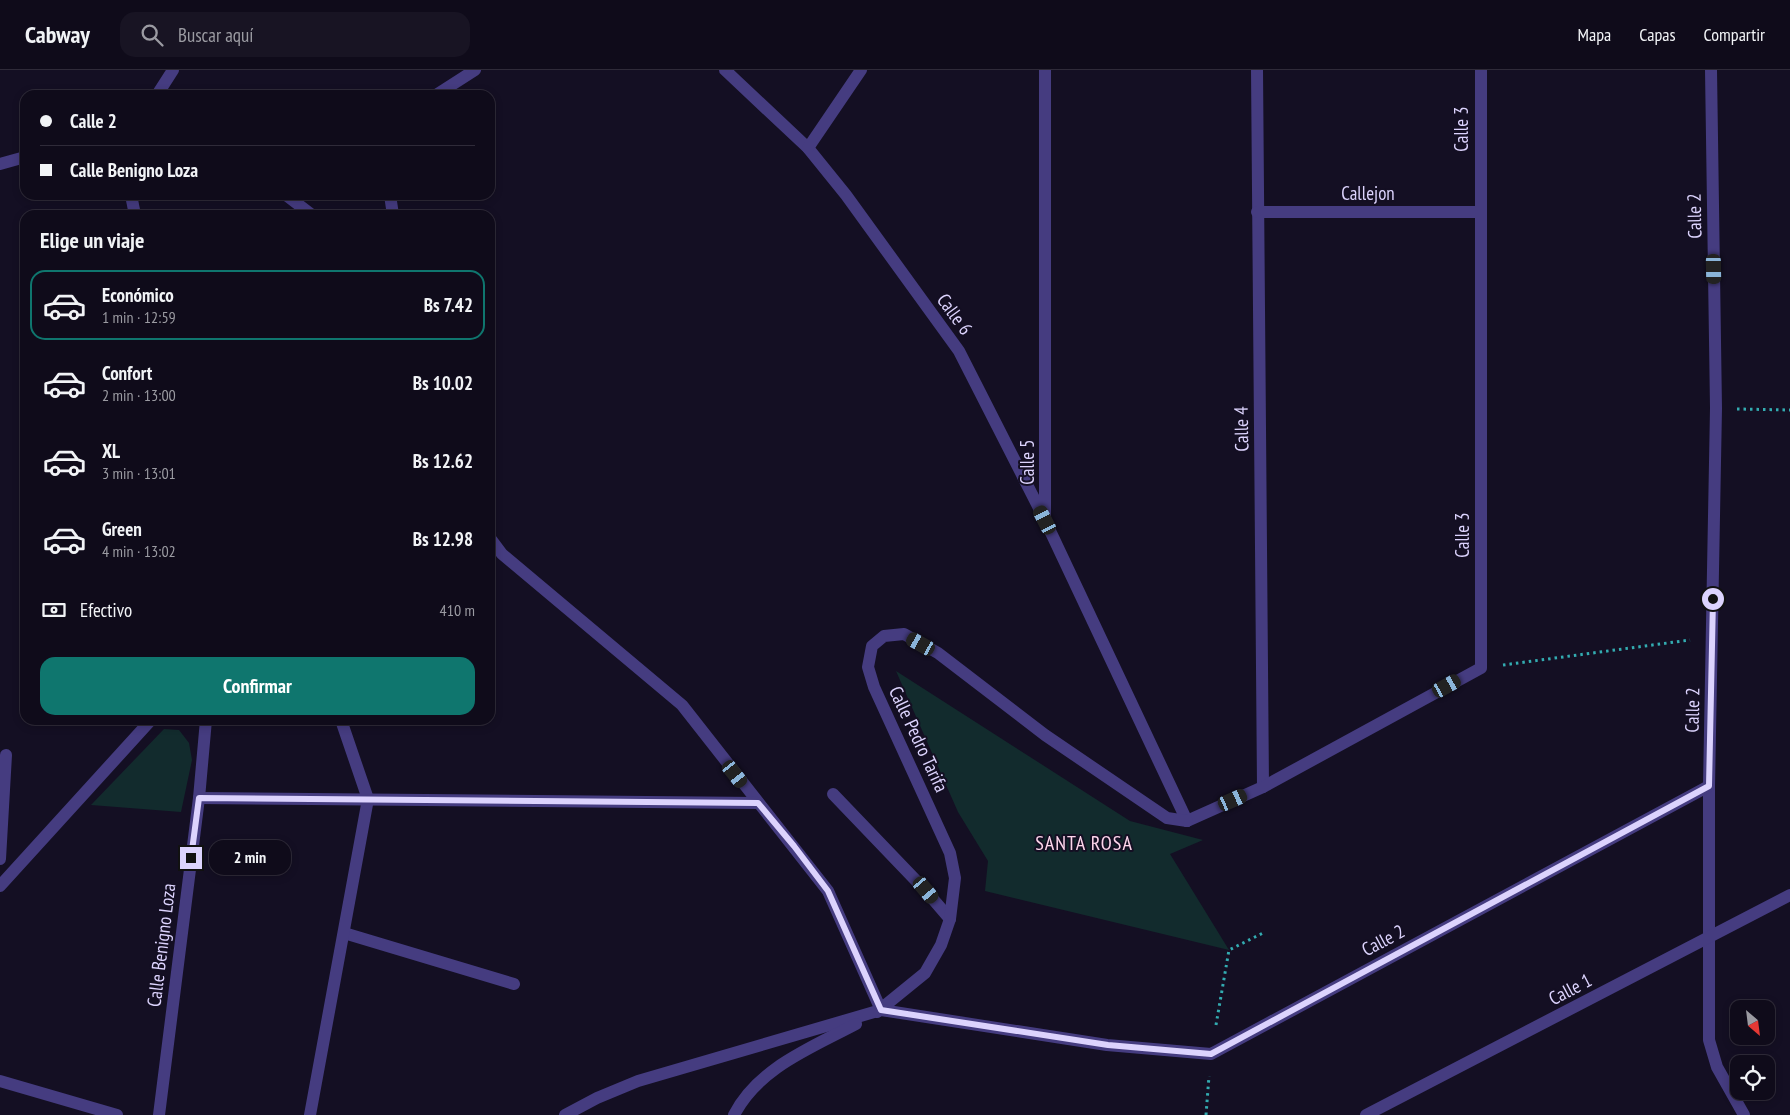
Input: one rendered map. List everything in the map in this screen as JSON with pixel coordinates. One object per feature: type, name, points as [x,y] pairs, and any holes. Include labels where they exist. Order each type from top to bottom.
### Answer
[{"type":"street","points":[[160,90],[173,70]]},
{"type":"street","points":[[444,90],[476,70]]},
{"type":"street","name":"Calle 6","points":[[725,70],[808,148],[846,195],[958,350],[1045,520]]},
{"type":"street","points":[[808,148],[861,70]]},
{"type":"street","name":"Calle 5","points":[[1045,70],[1045,520],[1188,821]]},
{"type":"street","name":"Calle 4","points":[[1257,70],[1263,787]]},
{"type":"street","name":"Calle 3","points":[[1480,70],[1481,668]]},
{"type":"street","name":"Calle 2","points":[[1211,1054],[1709,786],[1716,408],[1711,70]]},
{"type":"street","points":[[0,164],[20,158]]},
{"type":"street","points":[[292,200],[306,210]]},
{"type":"street","name":"Callejon","points":[[1257,212],[1480,212]]},
{"type":"street","points":[[495,545],[502,554],[682,705],[828,891],[881,1010]]},
{"type":"street","name":"Calle Pedro Tarifa","points":[[734,1115],[740,1102],[757,1082],[774,1068],[881,1010],[925,973],[941,945],[950,919],[955,878],[950,853],[874,687],[868,667],[872,646],[884,636],[904,634],[938,653],[1045,735],[1167,818],[1188,821]]},
{"type":"street","points":[[1188,821],[1263,787],[1481,668]]},
{"type":"street","points":[[0,886],[146,725]]},
{"type":"street","name":"Calle Benigno Loza","points":[[159,1115],[199,798],[206,725]]},
{"type":"street","points":[[310,1115],[368,799],[343,725]]},
{"type":"street","points":[[0,859],[6,755]]},
{"type":"street","points":[[1709,786],[1709,1040],[1718,1067],[1744,1115]]},
{"type":"street","points":[[833,794],[926,890],[950,919]]},
{"type":"street","points":[[199,798],[758,803]]},
{"type":"street","name":"Calle 1","points":[[1366,1115],[1790,895]]},
{"type":"street","points":[[344,933],[514,984]]},
{"type":"street","points":[[565,1115],[638,1081],[881,1010],[1108,1045],[1211,1054]]},
{"type":"street","points":[[0,1081],[117,1115]]},
{"type":"path","points":[[1716,408],[1790,410]]},
{"type":"path","points":[[1481,668],[1713,637]]},
{"type":"path","points":[[1206,1115],[1211,1054],[1229,950],[1265,932]]},
{"type":"green space","points":[[896,671],[1130,821],[1203,840],[1170,854],[1229,950],[985,891],[988,861],[958,812]]},
{"type":"green space","points":[[164,729],[179,730],[189,743],[192,760],[181,812],[91,805]]},
{"type":"district","name":"SANTA ROSA","points":[[1084,843]]},
{"type":"route","points":[[191,858],[199,798],[758,803],[828,891],[881,1010],[1108,1045],[1211,1054],[1709,786],[1713,599]]}]
